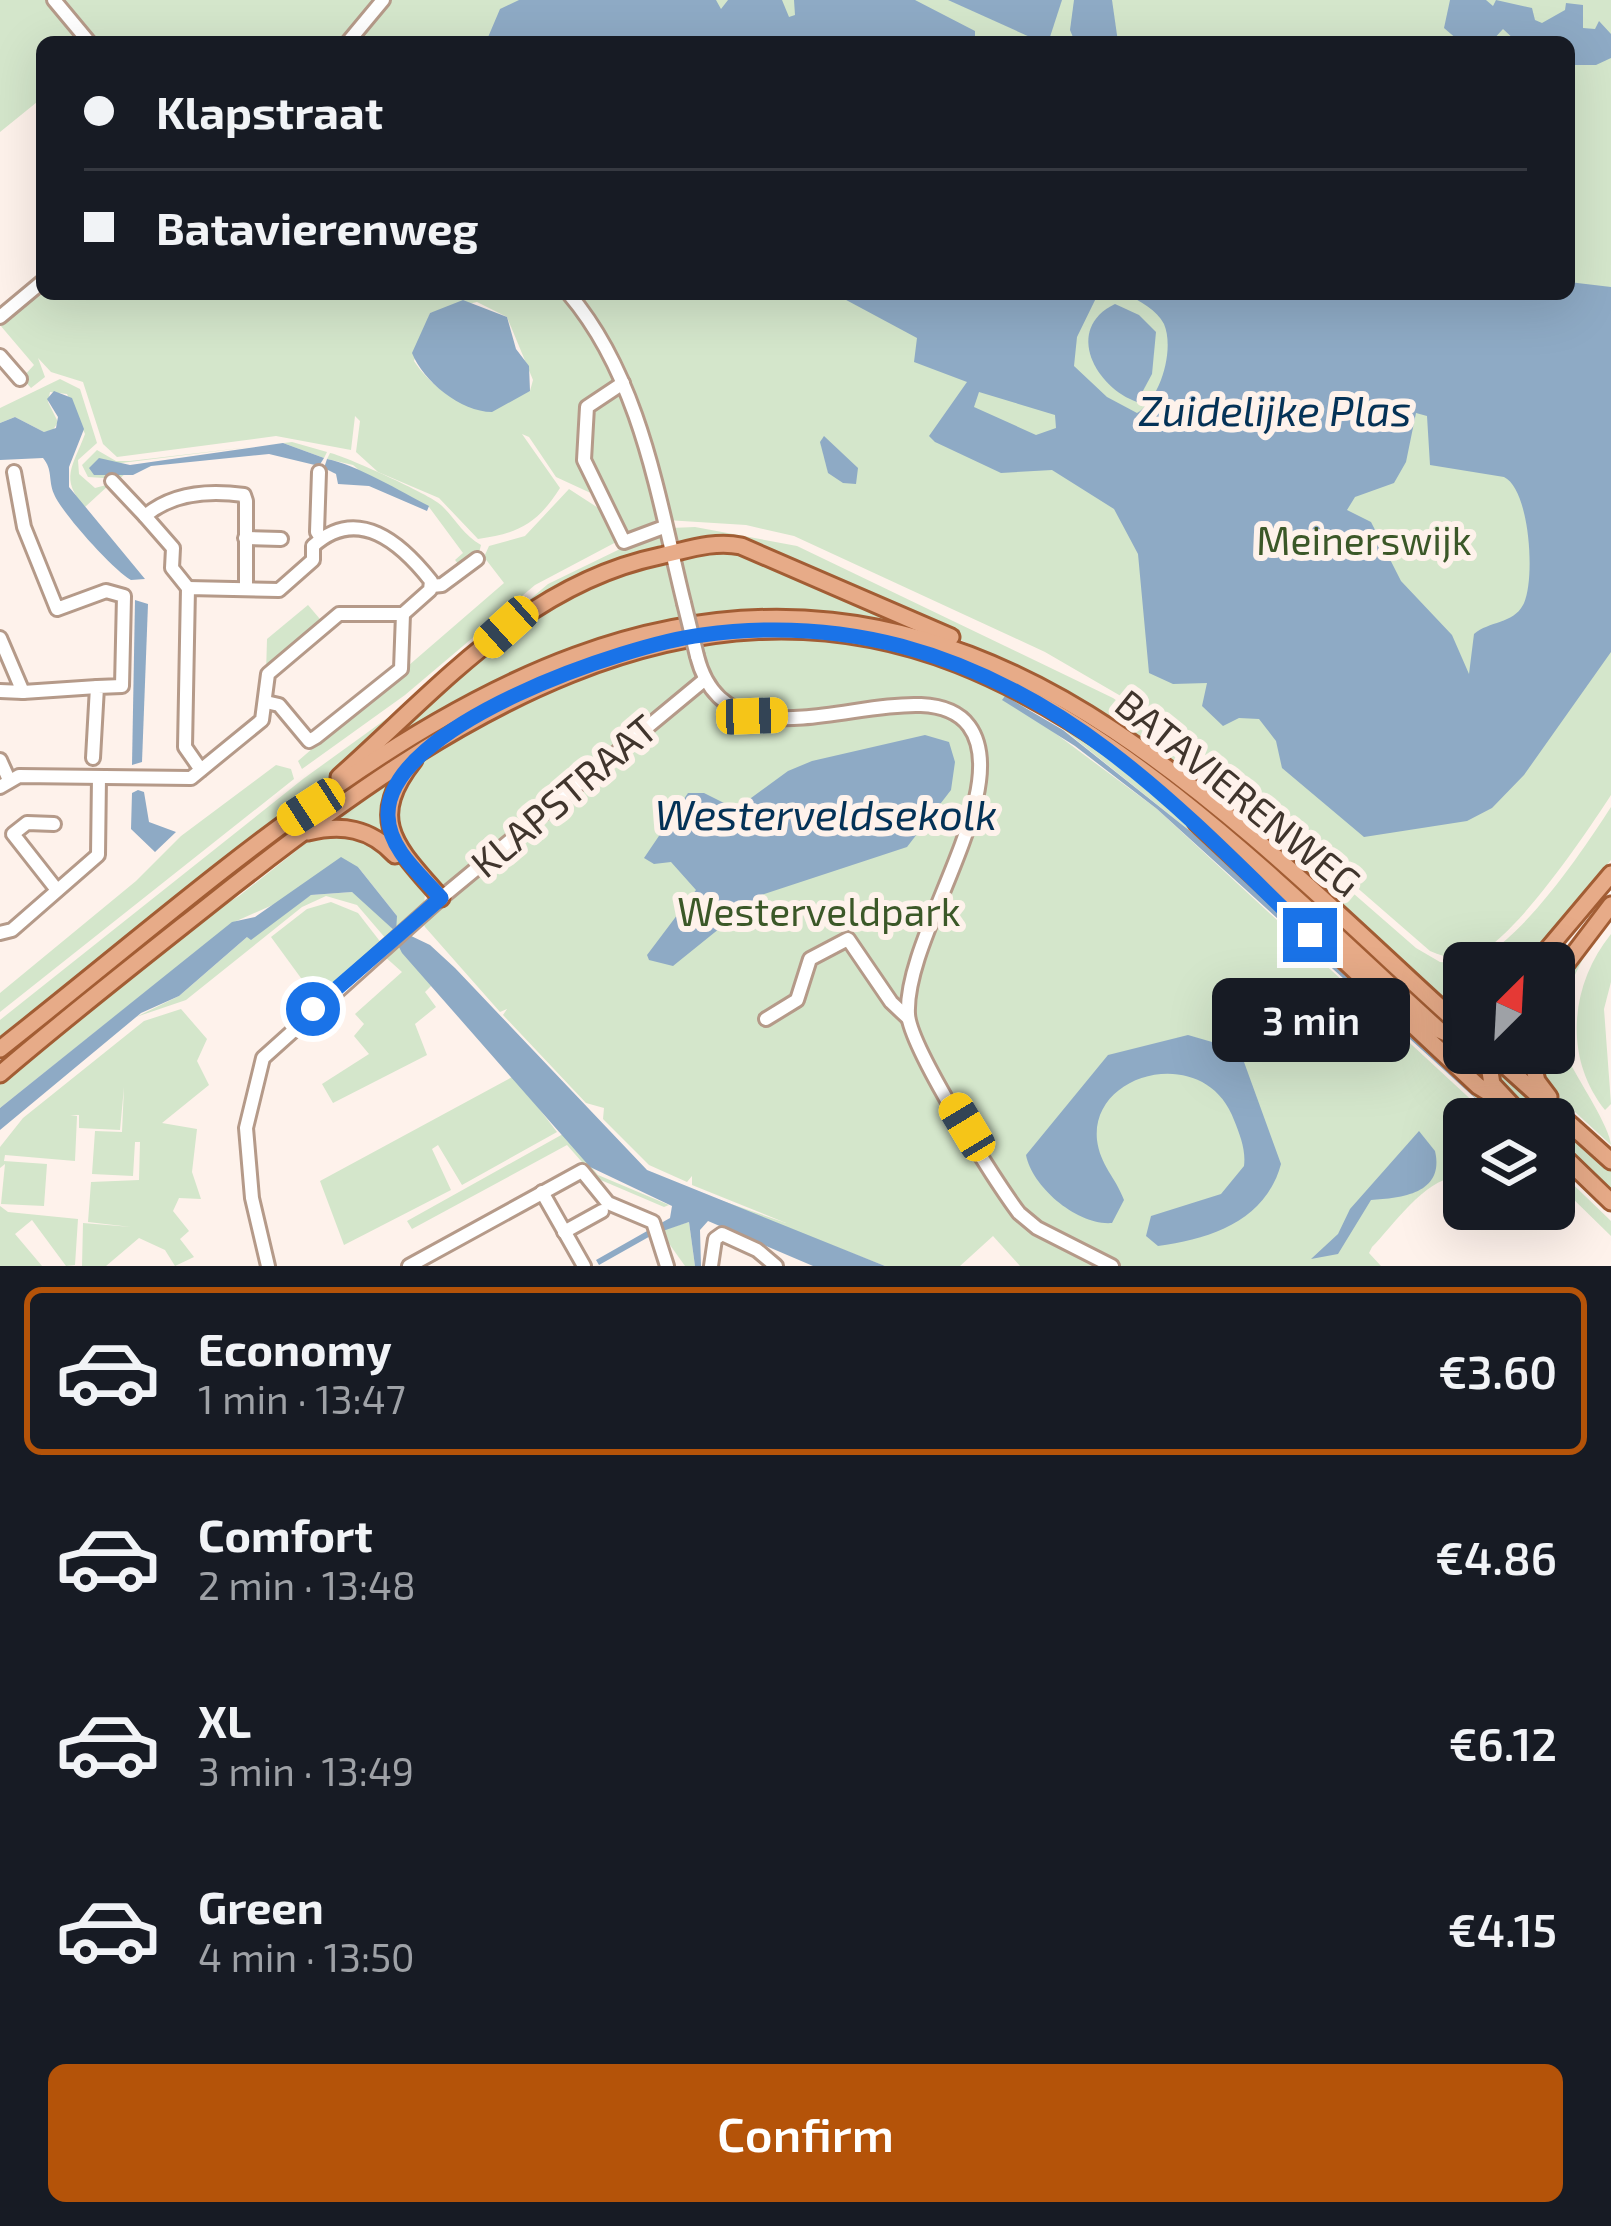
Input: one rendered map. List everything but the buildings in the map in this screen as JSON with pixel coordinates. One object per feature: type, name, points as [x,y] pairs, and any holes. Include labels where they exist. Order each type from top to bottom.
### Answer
[{"type":"main road","points":[[311,807],[521,615],[584,579],[671,553],[717,544],[742,546],[971,647],[999,667]]},
{"type":"main road","name":"BATAVIERENWEG","points":[[0,1049],[311,807],[488,692],[602,644],[678,624],[759,614],[843,619],[917,635],[999,667],[1088,714],[1173,774],[1443,1010]]},
{"type":"main road","name":"BATAVIERENWEG","points":[[0,1074],[299,835],[424,748],[491,710],[605,660],[701,635],[799,630],[899,645],[974,671],[1078,729],[1221,831],[1443,1032]]},
{"type":"main road","points":[[424,748],[394,788],[388,817],[396,846],[438,901]]},
{"type":"main road","name":"BATAVIERENWEG","points":[[1174,798],[1310,935],[1497,1098]]},
{"type":"main road","points":[[299,835],[342,827],[371,835],[438,901]]},
{"type":"main road","points":[[1554,942],[1611,874]]},
{"type":"main road","points":[[1575,952],[1611,905]]},
{"type":"main road","name":"BATAVIERENWEG","points":[[1515,1074],[1544,1098]]},
{"type":"main road","name":"BATAVIERENWEG","points":[[1575,1125],[1611,1161]]},
{"type":"main road","points":[[1575,1167],[1611,1202]]},
{"type":"street","points":[[54,0],[84,36]]},
{"type":"street","points":[[353,36],[383,0]]},
{"type":"street","points":[[0,316],[36,287]]},
{"type":"street","points":[[574,300],[602,338],[623,383],[703,681],[721,701],[746,716],[936,708],[970,728],[979,747],[980,781],[925,934],[908,1018]]},
{"type":"street","points":[[0,356],[20,379]]},
{"type":"street","points":[[623,383],[587,407],[584,460],[625,542],[664,526]]},
{"type":"street","points":[[0,691],[122,686],[124,596],[106,591],[51,613],[14,472]]},
{"type":"street","points":[[319,472],[316,532],[322,538]]},
{"type":"street","points":[[112,482],[173,548],[172,568],[188,588],[184,747],[201,770]]},
{"type":"street","points":[[145,517],[167,497],[244,495],[246,589]]},
{"type":"street","points":[[0,502],[18,500]]},
{"type":"street","points":[[188,588],[279,590],[305,570],[322,538],[349,527],[385,535],[411,556],[432,586]]},
{"type":"street","points":[[245,538],[281,539]]},
{"type":"street","points":[[266,702],[279,705],[309,741],[316,737],[400,669],[403,614],[432,586],[442,585],[477,559]]},
{"type":"street","points":[[0,760],[4,783],[191,778],[262,720],[268,674],[340,614],[403,614]]},
{"type":"street","points":[[0,638],[23,692]]},
{"type":"street","name":"KLAPSTRAAT","points":[[268,1266],[248,1158],[247,1118],[258,1067],[305,1015],[703,681]]},
{"type":"street","points":[[93,758],[97,687]]},
{"type":"street","points":[[0,932],[13,930],[98,855],[99,777]]},
{"type":"street","points":[[55,824],[28,823],[14,834],[57,890]]},
{"type":"street","points":[[766,1019],[797,1000],[799,967],[848,939],[891,1002],[908,1018],[921,1050],[1019,1213],[1036,1228],[1112,1266]]},
{"type":"street","points":[[409,1266],[582,1171],[608,1202],[656,1229],[667,1266]]},
{"type":"street","points":[[542,1192],[580,1265]]},
{"type":"street","points":[[564,1232],[602,1211]]},
{"type":"street","points":[[711,1266],[715,1239],[722,1234],[757,1250],[776,1266]]},
{"type":"green space","points":[[0,0],[49,0],[80,36],[36,36],[36,103],[0,132]]},
{"type":"green space","name":"Meinerswijk","points":[[59,0],[1611,0],[1611,795],[1549,883],[1510,928],[1494,942],[1443,942],[1443,956],[1430,951],[1202,753],[1138,706],[1045,652],[794,536],[746,525],[666,520],[657,460],[638,400],[611,343],[580,300],[1575,300],[1575,36],[90,36]]},
{"type":"green space","points":[[36,295],[36,300],[568,300],[616,379],[588,398],[581,423],[584,459],[595,495],[556,477],[529,437],[522,434],[560,488],[526,525],[478,539],[439,498],[378,472],[356,452],[360,421],[355,416],[351,450],[276,436],[117,457],[103,444],[83,382],[51,372],[38,358],[45,377],[31,388],[22,378],[34,365],[0,325]],"holes":[[[477,302],[507,317],[533,380],[530,391],[492,408],[453,398],[414,361],[430,313]]]},
{"type":"green space","points":[[60,379],[80,389],[97,443],[78,460],[79,474],[95,488],[110,484],[85,507],[70,480],[85,434],[67,394],[50,392],[48,402],[58,422],[53,430],[44,432],[15,417],[0,423],[0,408]]},
{"type":"green space","points":[[620,391],[634,417],[659,518],[628,537],[601,494],[589,442],[591,409]]},
{"type":"green space","points":[[292,442],[327,452],[324,458],[283,443]]},
{"type":"green space","points":[[274,444],[113,464],[100,475],[125,474],[119,479],[88,477],[82,465],[97,450],[116,461],[130,461]]},
{"type":"green space","points":[[330,453],[434,500],[481,545],[479,553],[460,566],[455,560],[463,553],[429,507],[371,480],[353,465],[327,459]]},
{"type":"green space","points":[[569,489],[606,513],[620,540],[535,585],[405,695],[302,769],[298,761],[504,583],[484,557],[489,546],[525,536]]},
{"type":"green space","points":[[695,527],[797,546],[1113,698],[1198,758],[1416,948],[1443,962],[1443,998],[1245,819],[1093,706],[1028,670],[744,544],[676,545],[671,528]]},
{"type":"green space","points":[[655,532],[664,539],[662,551],[572,582],[342,773],[0,1041],[0,1020],[303,779],[404,706],[548,584]]},
{"type":"green space","name":"Westerveldpark","points":[[733,548],[957,645],[1040,722],[1157,809],[1469,1098],[1443,1098],[1443,1181],[1426,1190],[1372,1247],[1369,1253],[1381,1266],[1020,1266],[993,1236],[960,1266],[885,1266],[688,1189],[786,1223],[692,1185],[692,1176],[687,1182],[649,1165],[603,1119],[604,1108],[586,1103],[503,1015],[507,1009],[500,1012],[425,927],[422,920],[435,898],[385,840],[327,825],[391,778],[391,747],[385,741],[522,619],[573,589],[672,559]]},
{"type":"green space","points":[[308,605],[325,625],[266,674],[267,639]]},
{"type":"green space","points":[[1052,698],[1213,815],[1443,1016],[1443,1023]]},
{"type":"green space","points":[[1044,714],[1146,790],[1210,846],[1443,1061],[1443,1067],[1195,835]]},
{"type":"green space","points":[[276,765],[291,769],[294,779],[0,1012],[0,993],[136,881],[181,836]]},
{"type":"green space","points":[[1611,807],[1611,860],[1543,942],[1502,942],[1527,919]]},
{"type":"green space","points":[[344,830],[392,855],[425,892],[424,908],[387,940],[357,905],[326,896],[302,907],[186,1000],[136,1017],[179,996],[247,937],[311,895],[352,892],[397,916],[358,867],[232,923],[0,1108],[0,1083],[198,920],[239,896],[311,839]]},
{"type":"green space","points":[[331,902],[358,913],[382,944],[317,1000],[271,937],[307,909]]},
{"type":"green space","points":[[1611,934],[1611,982],[1604,1009],[1611,1104],[1605,1110],[1582,1067],[1577,1021],[1587,976]]},
{"type":"green space","points":[[1593,938],[1575,975],[1575,961]]},
{"type":"green space","points":[[397,943],[432,985],[425,992],[436,1007],[415,1024],[427,1055],[333,1103],[322,1084],[369,1054],[354,1036],[364,1024],[355,1014],[402,972],[383,955]]},
{"type":"green space","points":[[181,1009],[207,1039],[197,1061],[209,1085],[162,1123],[197,1129],[192,1172],[201,1199],[179,1198],[173,1211],[189,1231],[180,1239],[194,1257],[175,1266],[165,1250],[139,1238],[106,1266],[82,1266],[83,1223],[131,1227],[88,1222],[91,1182],[139,1180],[140,1142],[135,1142],[133,1176],[92,1174],[95,1131],[122,1132],[124,1087],[120,1130],[79,1128],[79,1115],[70,1115],[77,1116],[75,1161],[5,1155],[4,1161],[47,1164],[44,1206],[1,1204],[5,1164],[0,1168],[0,1147],[23,1118],[144,1021]]},
{"type":"green space","points":[[1575,1072],[1611,1145],[1575,1112],[1575,1098],[1560,1098],[1543,1074]]},
{"type":"green space","points":[[1450,1074],[1458,1074],[1485,1098],[1476,1098]]},
{"type":"green space","points":[[1497,1074],[1504,1074],[1531,1098],[1513,1098]]},
{"type":"green space","points":[[514,1076],[557,1132],[462,1185],[438,1145],[432,1149],[451,1190],[344,1245],[320,1181]]},
{"type":"green space","points":[[563,1134],[598,1175],[669,1205],[664,1207],[596,1178],[567,1145],[412,1229],[407,1221]]},
{"type":"green space","points":[[1575,1138],[1611,1170],[1611,1195],[1575,1160]]},
{"type":"green space","points":[[1575,1186],[1611,1221],[1611,1236],[1575,1201]]},
{"type":"green space","points":[[0,1206],[8,1212],[78,1219],[75,1265],[66,1266],[32,1220],[15,1234],[42,1266],[0,1266]]},
{"type":"green space","points":[[689,1222],[695,1266],[685,1266],[660,1231]]},
{"type":"water","points":[[519,0],[716,0],[721,9],[728,0],[782,0],[789,17],[795,15],[794,0],[915,0],[975,31],[975,36],[489,36],[500,9]]},
{"type":"water","points":[[948,0],[1062,0],[1050,36],[1028,36]]},
{"type":"water","points":[[1074,0],[1112,0],[1117,36],[1072,36]]},
{"type":"water","points":[[1450,0],[1486,0],[1493,6],[1496,0],[1532,8],[1535,20],[1542,23],[1565,10],[1566,3],[1583,5],[1583,28],[1595,29],[1599,21],[1611,34],[1611,58],[1596,65],[1575,65],[1575,36],[1511,36],[1503,29],[1497,36],[1453,36],[1444,28]]},
{"type":"water","name":"Zuidelijke Plas","points":[[1575,283],[1611,287],[1611,652],[1524,775],[1492,808],[1467,821],[1364,837],[1282,768],[1276,741],[1259,719],[1239,718],[1223,726],[1202,706],[1207,683],[1173,684],[1149,673],[1138,554],[1114,509],[1052,470],[1001,473],[935,442],[929,436],[967,382],[914,362],[917,338],[846,300],[1095,300],[1077,337],[1074,366],[1107,397],[1137,413],[1159,386],[1168,347],[1164,324],[1137,300],[1575,300]],"holes":[[[979,392],[1055,415],[1056,428],[1036,435],[974,407]],[[1416,413],[1427,416],[1430,465],[1504,477],[1513,485],[1525,516],[1529,577],[1523,605],[1513,616],[1474,634],[1469,674],[1452,635],[1401,581],[1371,522],[1347,510],[1355,497],[1394,483],[1406,462]]]},
{"type":"water","points":[[463,300],[507,317],[516,349],[529,366],[530,391],[492,412],[468,407],[444,393],[412,353],[430,313]]},
{"type":"water","points":[[1115,304],[1139,315],[1156,332],[1152,374],[1137,402],[1109,384],[1091,357],[1091,328]]},
{"type":"water","points":[[54,391],[72,398],[84,429],[69,467],[69,487],[145,579],[131,580],[123,574],[77,527],[54,494],[43,458],[0,460],[0,423],[15,417],[44,432],[56,428],[58,417],[47,399]]},
{"type":"water","points":[[824,436],[858,468],[856,484],[843,483],[828,473],[820,442]]},
{"type":"water","points":[[283,443],[324,458],[319,466],[269,454],[151,466],[133,475],[94,475],[89,468],[99,458],[130,465]]},
{"type":"water","points":[[327,459],[392,486],[429,506],[427,511],[369,486],[338,484],[336,474],[324,468]]},
{"type":"water","points":[[135,600],[148,604],[142,762],[132,765]]},
{"type":"water","points":[[1005,696],[1063,730],[1195,835],[1443,1069],[1157,809],[1075,746],[1002,700]]},
{"type":"water","name":"Westerveldsekolk","points":[[925,735],[949,742],[955,762],[951,790],[907,847],[761,895],[673,966],[649,960],[647,955],[696,890],[671,862],[654,864],[644,858],[688,793],[704,793],[736,809],[788,771],[812,761]]},
{"type":"water","points":[[144,792],[149,822],[176,832],[155,852],[131,829],[132,793]]},
{"type":"water","points":[[341,857],[358,867],[397,916],[396,932],[352,892],[311,895],[251,940],[247,937],[179,996],[141,1013],[0,1130],[0,1108],[232,922],[255,917]]},
{"type":"water","points":[[407,934],[430,945],[455,968],[647,1170],[885,1266],[813,1266],[708,1221],[700,1230],[701,1266],[695,1266],[689,1222],[654,1234],[599,1265],[596,1260],[670,1218],[672,1206],[590,1167],[402,953],[397,943]]},
{"type":"water","points":[[1188,1035],[1219,1044],[1244,1062],[1281,1164],[1274,1183],[1250,1213],[1217,1232],[1158,1246],[1146,1236],[1151,1216],[1221,1194],[1244,1166],[1234,1120],[1220,1096],[1200,1081],[1177,1074],[1152,1075],[1112,1097],[1100,1116],[1101,1157],[1124,1200],[1112,1223],[1085,1218],[1058,1202],[1037,1180],[1026,1155],[1108,1055]]},
{"type":"water","points":[[1419,1131],[1435,1151],[1436,1165],[1427,1185],[1407,1195],[1371,1200],[1338,1254],[1311,1259],[1338,1234],[1350,1209]]},
{"type":"route","points":[[313,1009],[441,898],[396,846],[388,817],[394,788],[424,748],[491,710],[605,660],[686,638],[744,631],[799,630],[871,639],[959,665],[1010,688],[1104,746],[1174,798],[1310,935]]}]
